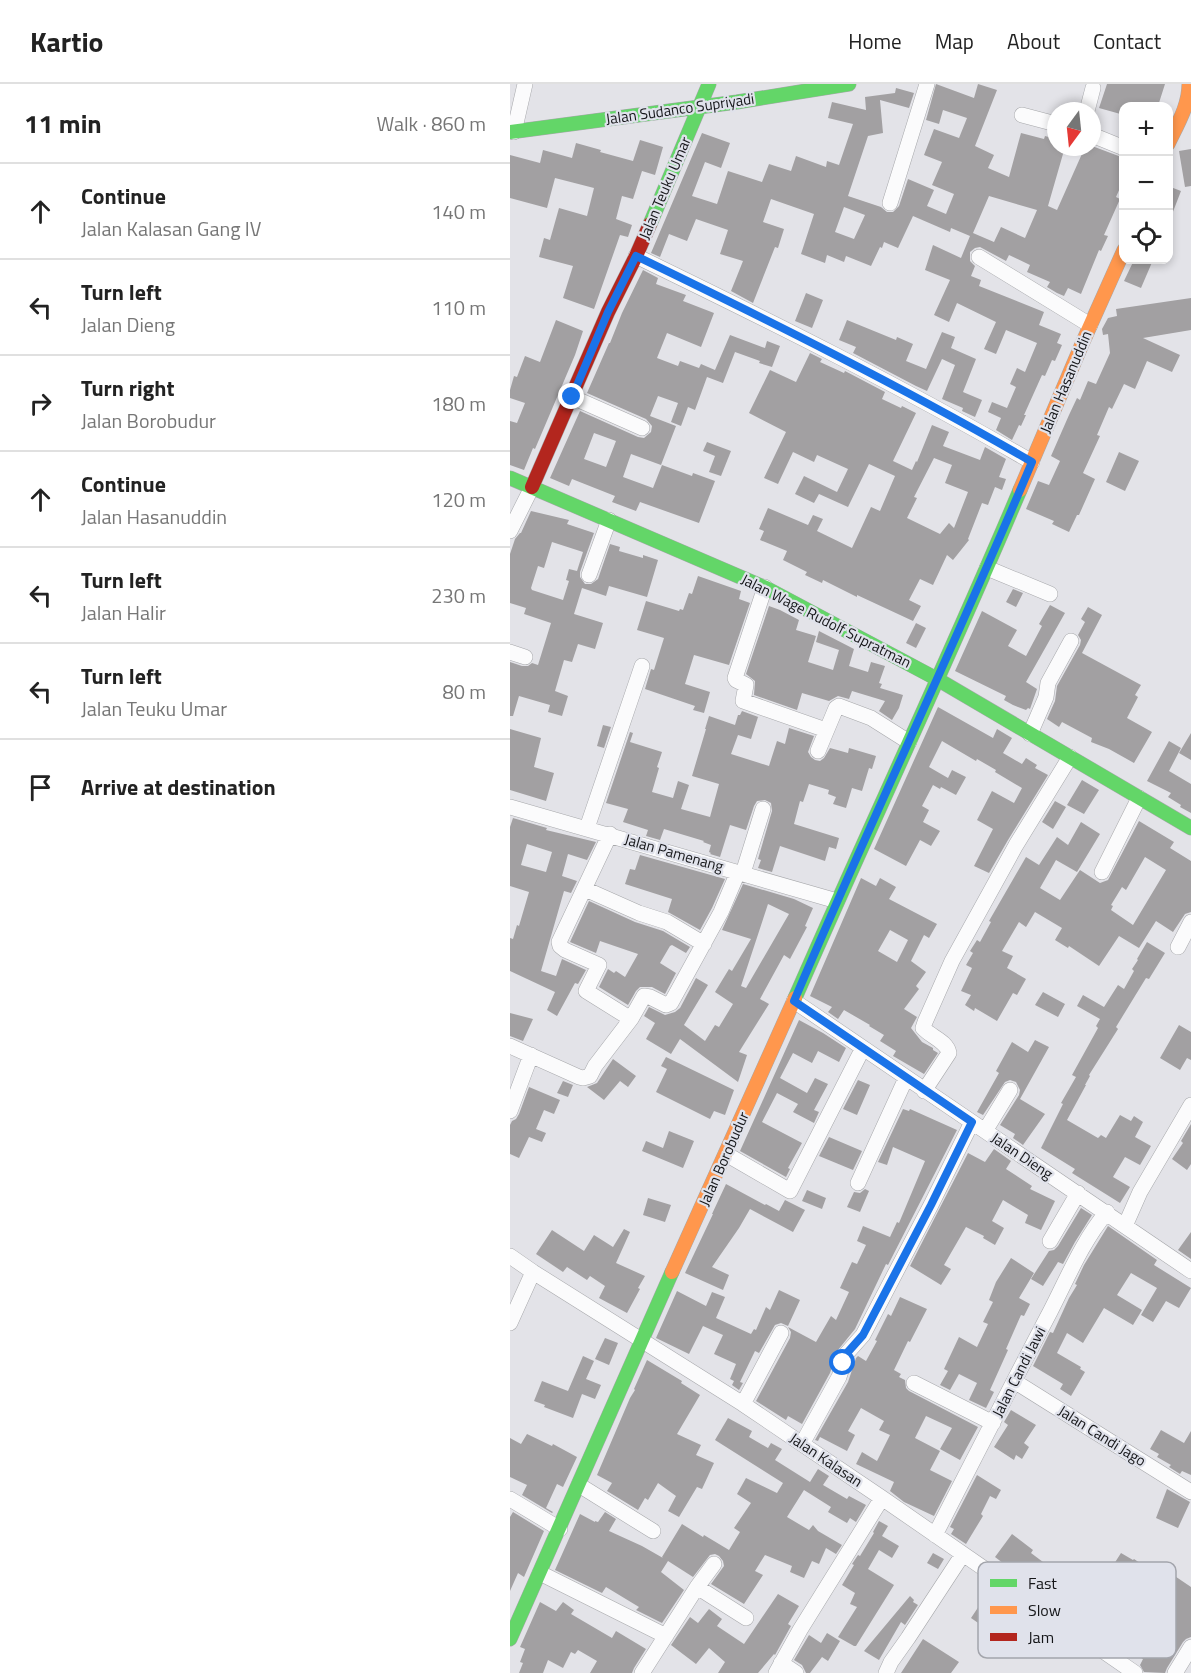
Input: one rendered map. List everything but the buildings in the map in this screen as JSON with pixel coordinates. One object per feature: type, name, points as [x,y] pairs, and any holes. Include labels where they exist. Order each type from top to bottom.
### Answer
[{"type":"street","points":[[512,132],[525,84]]},
{"type":"street","name":"Jalan Teuku Umar","points":[[510,531],[532,487],[608,312],[636,256],[709,84]]},
{"type":"street","name":"Jalan Sudanco Supriyadi","points":[[512,132],[737,102],[849,84]]},
{"type":"street","points":[[890,203],[927,84]]},
{"type":"street","points":[[1173,133],[1184,110],[1190,86]]},
{"type":"street","points":[[1089,102],[1093,88]]},
{"type":"street","points":[[1022,115],[1047,122]]},
{"type":"street","points":[[1101,139],[1119,146]]},
{"type":"street","points":[[636,256],[830,351],[951,415],[1032,462]]},
{"type":"street","points":[[979,257],[1090,325]]},
{"type":"street","name":"Jalan Hasanuddin","points":[[937,679],[1119,261]]},
{"type":"street","points":[[572,397],[642,428]]},
{"type":"street","name":"Jalan Wage Rudolf Supratman","points":[[510,478],[765,587],[937,679],[1191,828]]},
{"type":"street","points":[[589,575],[609,520]]},
{"type":"street","points":[[987,568],[1050,594]]},
{"type":"street","points":[[765,587],[735,678],[746,685],[743,701],[826,730]]},
{"type":"street","points":[[1030,734],[1046,697],[1048,682],[1071,641]]},
{"type":"street","points":[[510,652],[525,657]]},
{"type":"street","points":[[587,828],[642,666]]},
{"type":"street","name":"Jalan Borobudur","points":[[510,1639],[515,1615],[540,1574],[641,1341],[937,679]]},
{"type":"street","points":[[818,751],[836,708],[840,706],[876,721],[909,742]]},
{"type":"street","points":[[924,1091],[949,1053],[946,1046],[923,1028],[925,1022],[952,962],[1016,845],[1070,757]]},
{"type":"street","points":[[1102,872],[1139,798]]},
{"type":"street","name":"Jalan Pamenang","points":[[510,807],[837,901]]},
{"type":"street","points":[[510,1046],[579,1077],[587,1078],[631,1018],[644,996],[666,1005],[671,1003],[721,912],[740,872],[764,809]]},
{"type":"street","points":[[610,834],[559,942],[565,950],[598,964],[586,991],[631,1018]]},
{"type":"street","points":[[585,890],[667,922],[704,944]]},
{"type":"street","points":[[1178,947],[1191,922]]},
{"type":"street","name":"Jalan Dieng","points":[[794,1001],[1191,1271]]},
{"type":"street","points":[[726,1154],[790,1191],[863,1048]]},
{"type":"street","points":[[510,1111],[531,1055]]},
{"type":"street","points":[[858,1183],[906,1078]]},
{"type":"street","points":[[985,1131],[1010,1090]]},
{"type":"street","points":[[1125,1226],[1140,1192],[1191,1105]]},
{"type":"street","points":[[802,1444],[839,1377],[847,1353],[863,1335],[972,1122]]},
{"type":"street","points":[[1050,1241],[1078,1193]]},
{"type":"street","name":"Jalan Candi Jawi","points":[[935,1535],[1083,1250],[1099,1221],[1107,1212]]},
{"type":"street","name":"Jalan Kalasan","points":[[510,1256],[743,1404],[978,1564]]},
{"type":"street","points":[[510,1323],[533,1272]]},
{"type":"street","points":[[743,1404],[781,1333]]},
{"type":"street","name":"Jalan Candi Jago","points":[[1014,1381],[1191,1492]]},
{"type":"street","points":[[914,1383],[993,1423]]},
{"type":"street","points":[[579,1485],[653,1531]]},
{"type":"street","points":[[796,1673],[779,1668],[882,1498]]},
{"type":"street","points":[[510,1499],[560,1529]]},
{"type":"street","points":[[886,1673],[963,1554]]},
{"type":"street","points":[[643,1673],[714,1564]]},
{"type":"street","points":[[540,1574],[666,1636]]},
{"type":"street","points":[[697,1587],[746,1618]]},
{"type":"street","points":[[1175,1673],[1191,1647]]},
{"type":"street","name":"Jalan Kalasan","points":[[1114,1658],[1136,1673]]},
{"type":"traffic: fast","points":[[650,224],[709,84]]},
{"type":"traffic: fast","points":[[510,132],[737,102],[849,84]]},
{"type":"traffic: fast","points":[[510,478],[766,588],[937,679],[1191,828]]},
{"type":"traffic: fast","points":[[795,998],[1020,490]]},
{"type":"traffic: fast","points":[[510,1639],[672,1272]]},
{"type":"traffic: slow","points":[[1173,134],[1185,108],[1189,84]]},
{"type":"traffic: slow","points":[[1020,490],[1119,261]]},
{"type":"traffic: slow","points":[[672,1272],[795,998]]},
{"type":"traffic: jam","points":[[532,487],[608,312],[650,224]]},
{"type":"route","points":[[572,397],[608,312],[636,256],[799,336],[951,415],[1032,462],[794,1001],[972,1122],[863,1335],[850,1348],[843,1363]]}]
